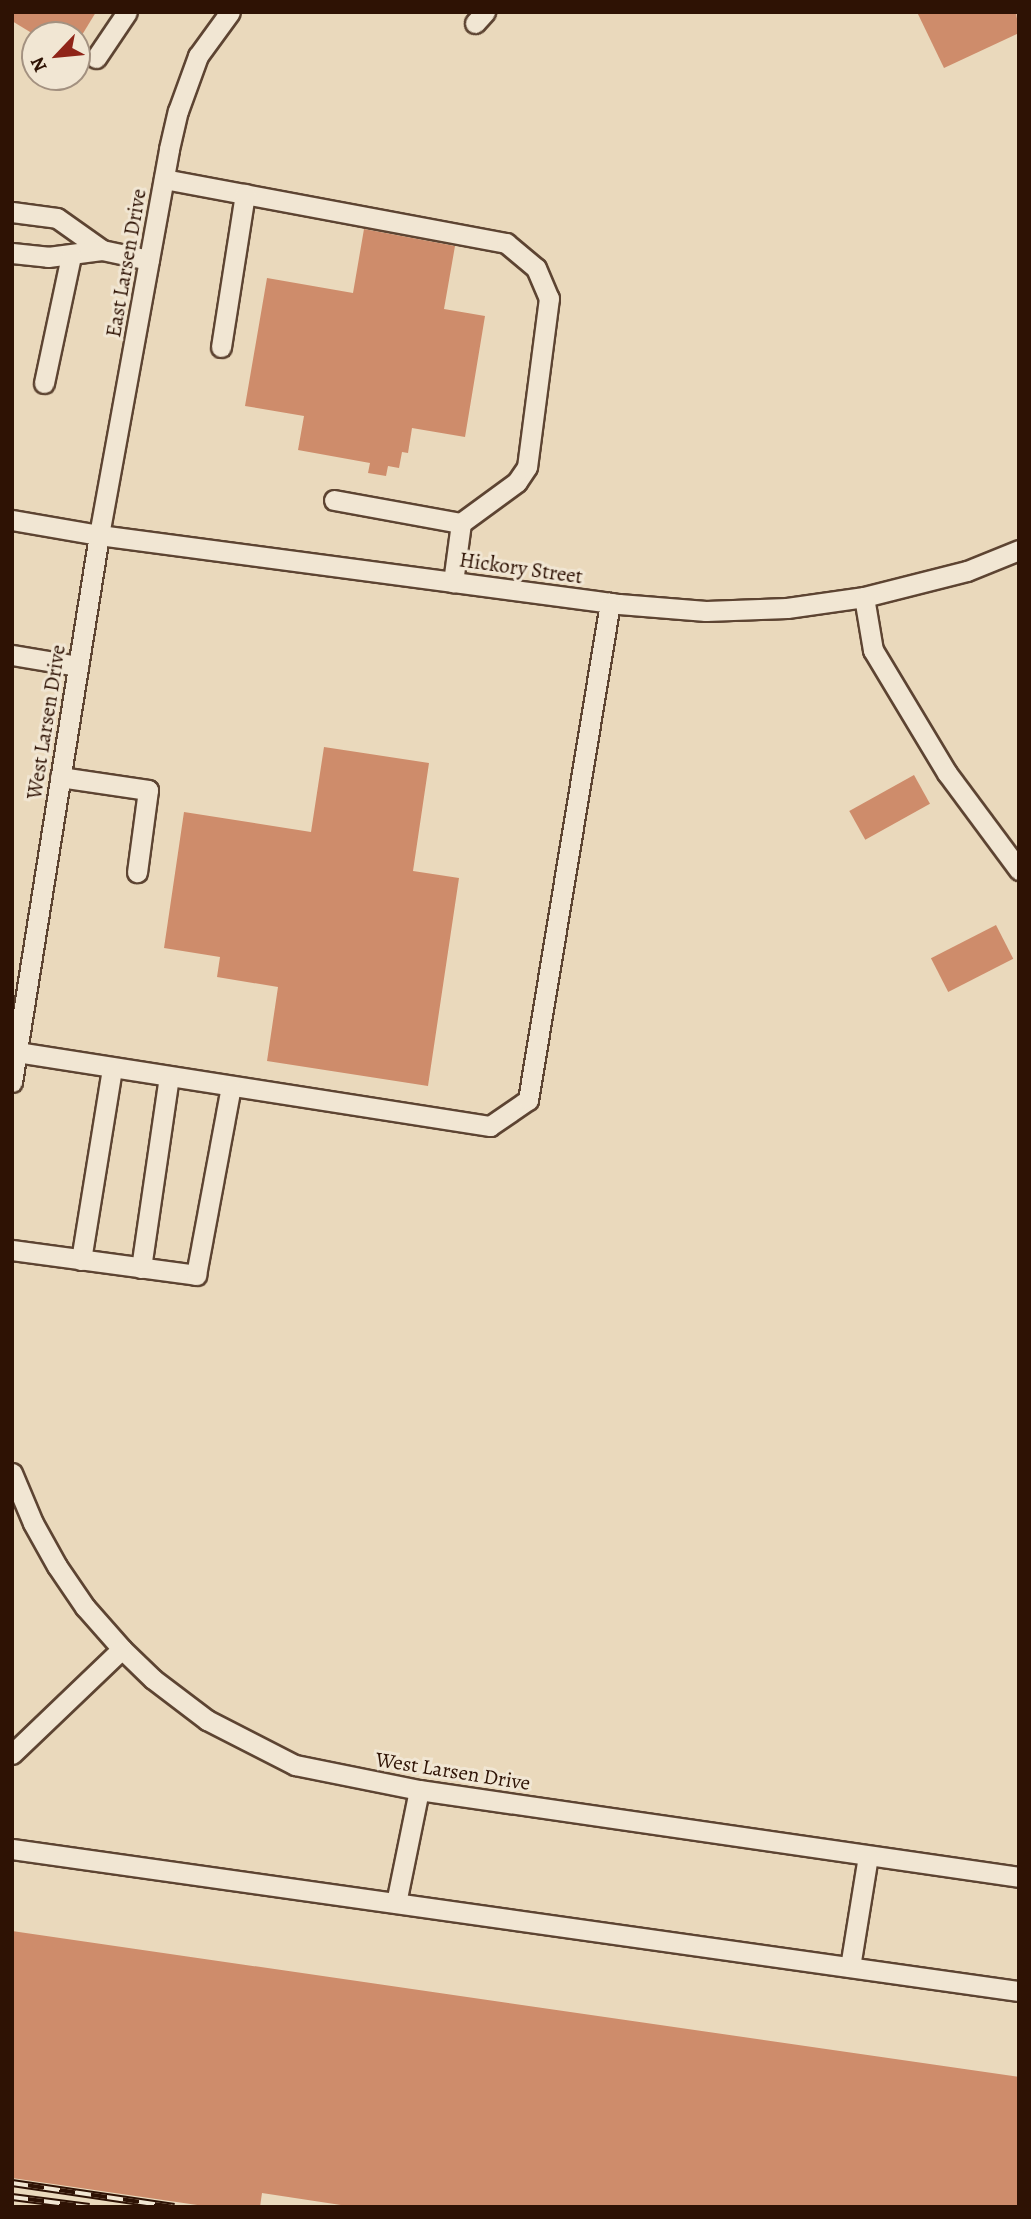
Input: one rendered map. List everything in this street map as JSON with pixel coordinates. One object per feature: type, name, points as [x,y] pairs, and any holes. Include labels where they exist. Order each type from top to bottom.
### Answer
[{"type":"street","points":[[96,58],[127,12]]},
{"type":"street","name":"East Larsen Drive","points":[[99,535],[175,123],[188,80],[201,51],[230,12]]},
{"type":"street","points":[[164,179],[506,243],[536,268],[549,298],[527,467],[517,482],[461,523],[453,582]]},
{"type":"street","points":[[220,347],[245,194]]},
{"type":"street","points":[[12,212],[57,218],[102,250]]},
{"type":"street","points":[[12,253],[48,257],[102,250],[149,260]]},
{"type":"street","points":[[44,383],[71,256]]},
{"type":"street","points":[[334,500],[461,523]]},
{"type":"street","name":"Hickory Street","points":[[12,520],[99,535],[662,609],[743,611],[864,597],[947,577],[1019,550]]},
{"type":"street","name":"West Larsen Drive","points":[[12,1082],[17,1052],[21,972],[60,777],[99,535]]},
{"type":"street","points":[[864,597],[873,650],[947,774],[1019,870]]},
{"type":"street","points":[[17,1052],[490,1126],[528,1100],[610,603]]},
{"type":"street","points":[[12,655],[78,666]]},
{"type":"street","points":[[60,777],[148,790],[137,872]]},
{"type":"street","points":[[81,1260],[112,1068]]},
{"type":"street","points":[[141,1268],[169,1077]]},
{"type":"street","points":[[12,1250],[196,1275],[230,1087]]},
{"type":"street","name":"West Larsen Drive","points":[[12,1473],[33,1523],[57,1566],[85,1607],[122,1649],[187,1705],[267,1753],[309,1770],[419,1790],[1019,1877]]},
{"type":"street","points":[[12,1754],[122,1649]]},
{"type":"street","points":[[396,1903],[419,1790]]},
{"type":"street","points":[[12,1849],[1019,1991]]},
{"type":"street","points":[[850,1968],[868,1856]]},
{"type":"building","points":[[12,12],[96,12],[91,21],[21,21],[21,26],[12,21]]},
{"type":"building","points":[[917,12],[1016,12],[1019,33],[944,68]]},
{"type":"building","points":[[364,229],[455,246],[444,309],[485,316],[465,437],[412,428],[408,453],[402,452],[399,468],[388,466],[386,476],[368,473],[370,463],[298,450],[304,416],[245,406],[267,278],[353,293]]},
{"type":"building","points":[[324,747],[429,763],[413,871],[459,878],[428,1086],[267,1061],[278,987],[217,977],[220,957],[164,948],[184,812],[311,832]]},
{"type":"building","points":[[914,775],[930,804],[865,840],[849,811]]},
{"type":"building","points":[[996,925],[1013,959],[948,992],[931,958]]},
{"type":"building","points":[[12,1931],[1019,2077],[1019,2207],[354,2207],[262,2193],[260,2207],[211,2207],[12,2178]]},
{"type":"railway","points":[[12,2183],[174,2207]]},
{"type":"railway","points":[[12,2197],[89,2207]]}]
